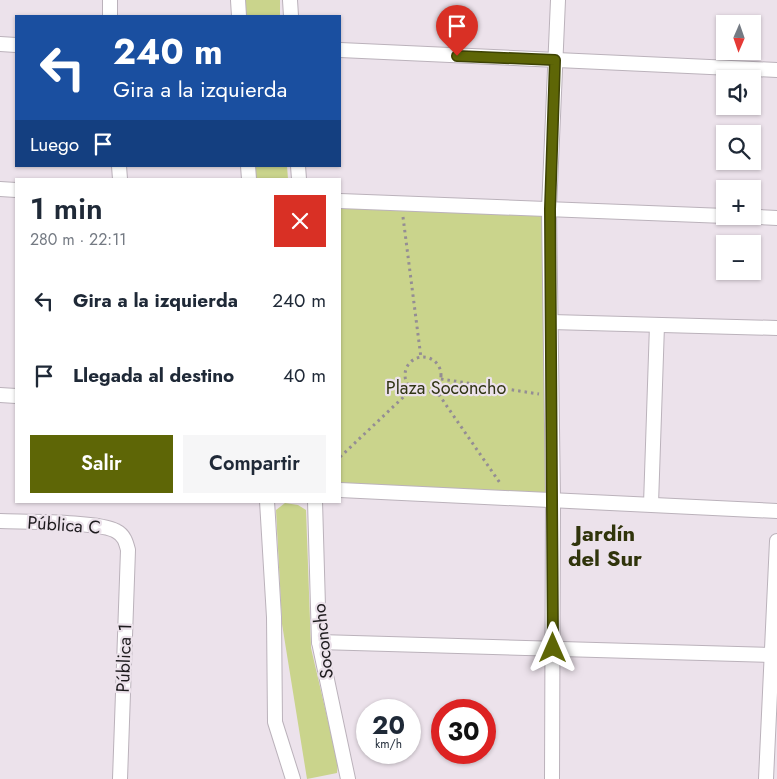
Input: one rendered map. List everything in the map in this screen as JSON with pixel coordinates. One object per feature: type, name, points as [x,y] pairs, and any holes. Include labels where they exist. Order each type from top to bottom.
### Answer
[{"type":"street","points":[[110,0],[110,15]]},
{"type":"street","points":[[238,0],[239,15]]},
{"type":"street","points":[[290,0],[291,15]]},
{"type":"street","points":[[552,779],[554,500],[550,209],[558,0]]},
{"type":"street","points":[[0,44],[15,45]]},
{"type":"street","points":[[341,50],[777,70]]},
{"type":"street","points":[[0,189],[15,190]]},
{"type":"street","points":[[341,201],[716,216]]},
{"type":"street","points":[[761,217],[777,218]]},
{"type":"street","points":[[551,322],[777,328]]},
{"type":"street","points":[[651,504],[657,325]]},
{"type":"street","points":[[0,395],[15,396]]},
{"type":"street","points":[[341,490],[777,511]]},
{"type":"street","points":[[267,503],[274,617],[274,713],[279,738],[293,779]]},
{"type":"street","name":"Soconcho","points":[[315,503],[319,642],[348,779]]},
{"type":"street","name":"Pública C","points":[[0,521],[100,526],[116,530],[125,538]]},
{"type":"street","name":"Pública 1","points":[[120,779],[128,550],[125,538]]},
{"type":"street","points":[[766,779],[777,541]]},
{"type":"street","points":[[319,642],[772,655]]},
{"type":"path","points":[[401,203],[421,358]]},
{"type":"path","points":[[421,358],[432,360],[440,368],[441,379],[434,389],[423,393],[412,389],[406,379],[406,373],[410,363],[421,358]]},
{"type":"path","points":[[441,379],[552,396]]},
{"type":"path","points":[[341,456],[412,389]]},
{"type":"path","points":[[434,389],[510,498]]},
{"type":"green space","points":[[241,0],[280,0],[280,15],[242,15]]},
{"type":"green space","points":[[252,167],[287,167],[288,178],[253,178]]},
{"type":"green space","name":"Plaza Soconcho","points":[[341,201],[549,209],[553,500],[341,490]]},
{"type":"green space","points":[[285,503],[298,505],[306,510],[311,648],[338,764],[337,773],[307,779],[282,624],[276,510]]},
{"type":"district","name":"Jardín del Sur","points":[[605,546]]},
{"type":"route","points":[[457,56],[555,60],[550,209],[554,500],[553,648]]}]
